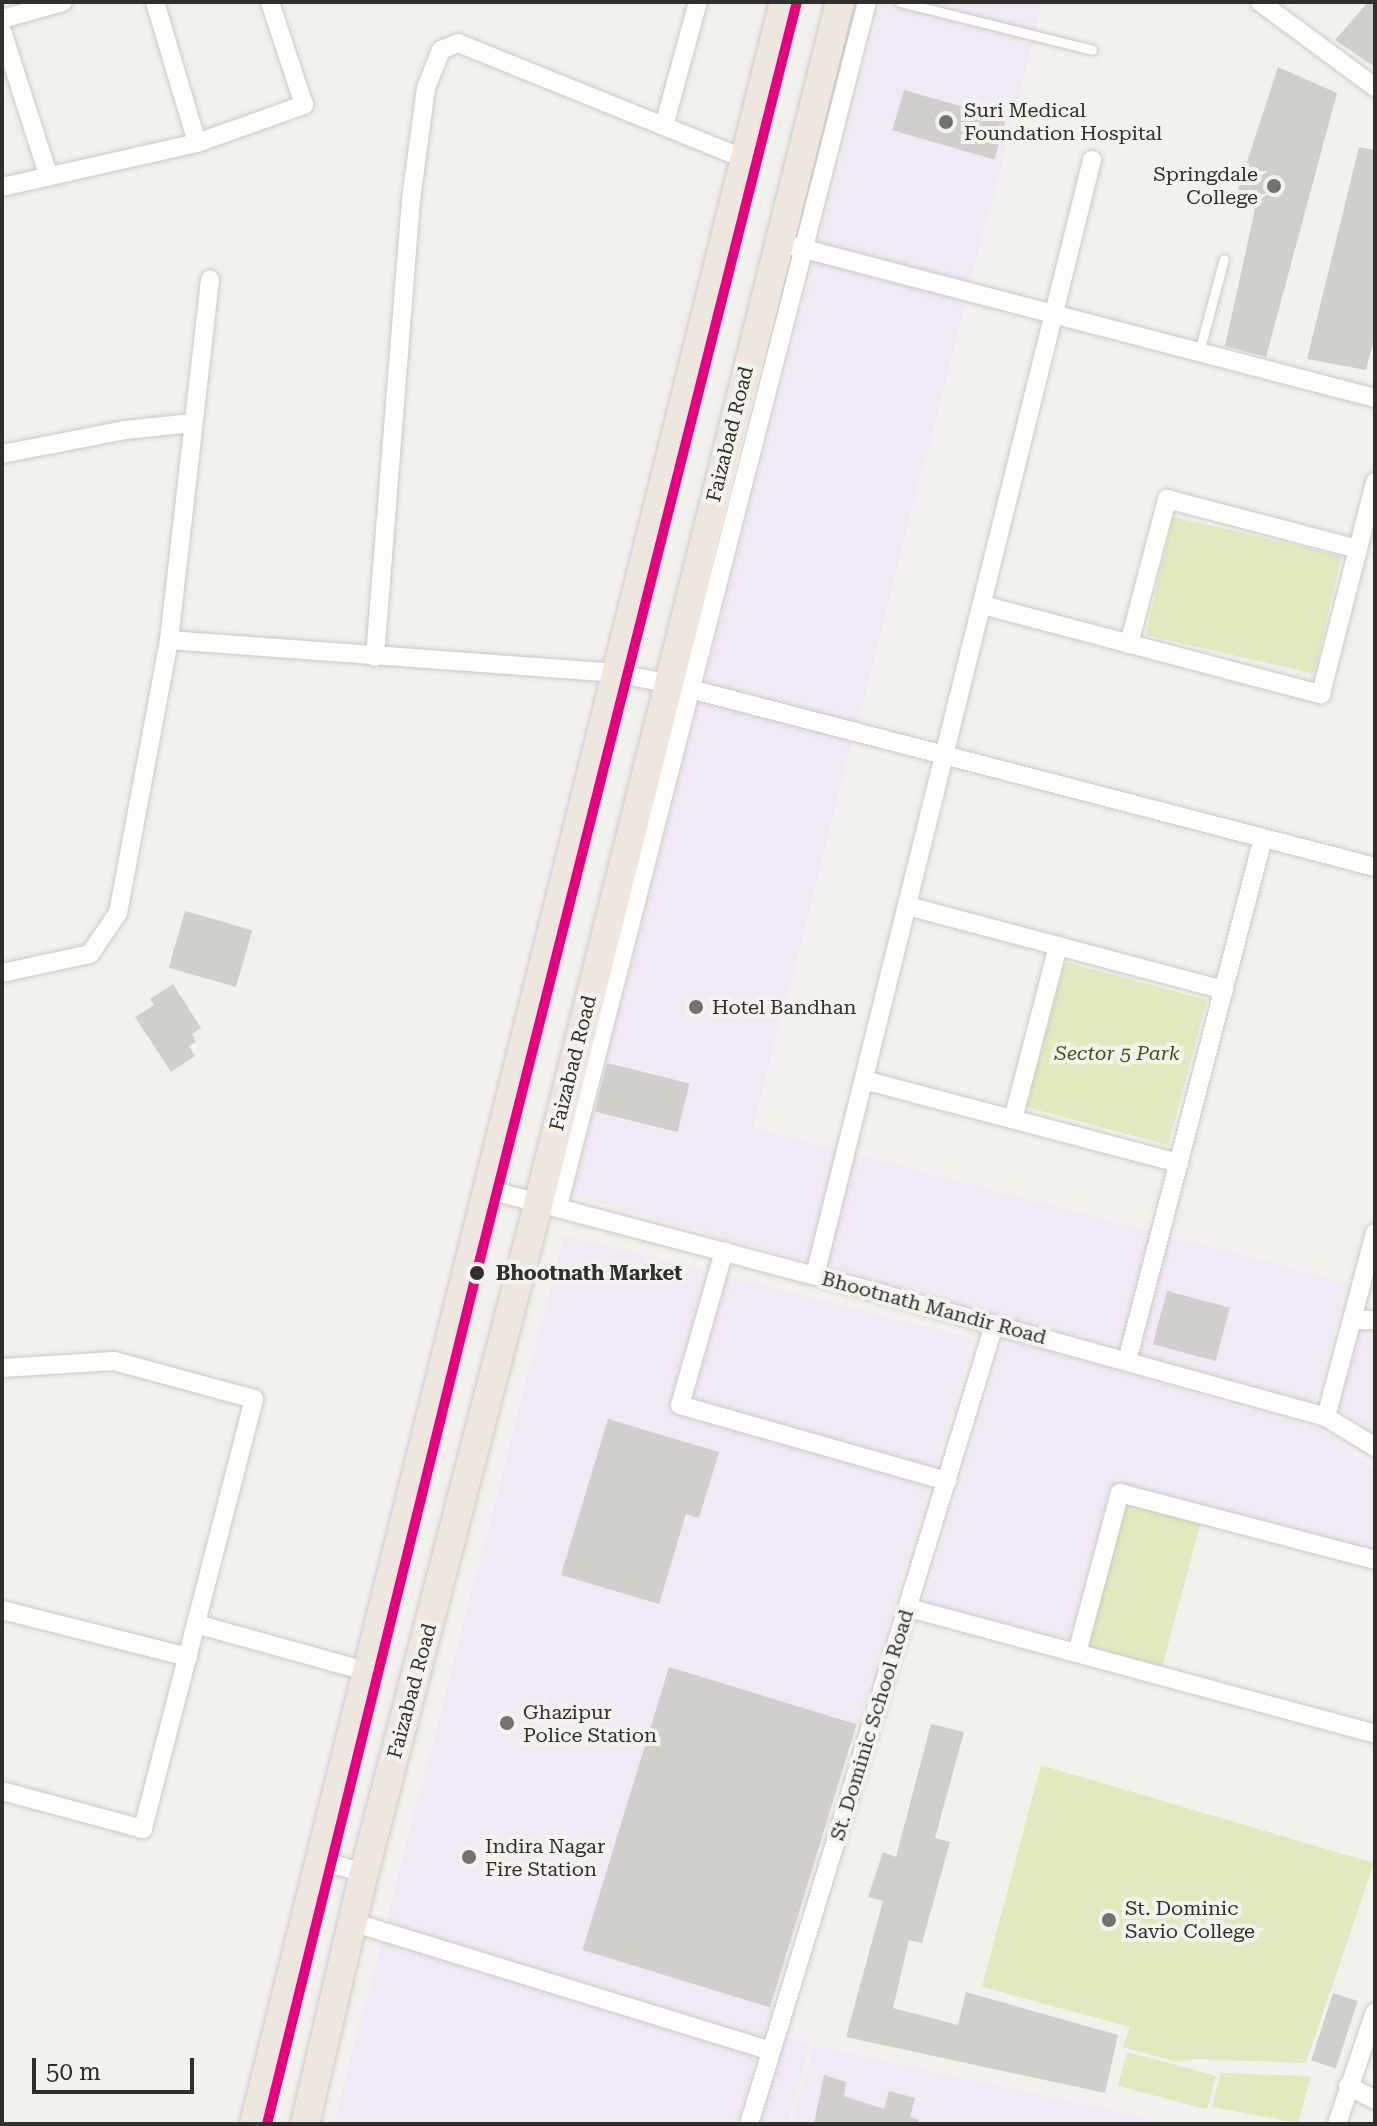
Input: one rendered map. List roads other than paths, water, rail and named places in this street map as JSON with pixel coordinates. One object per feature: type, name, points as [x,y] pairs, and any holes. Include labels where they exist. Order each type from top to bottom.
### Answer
[{"type":"main road","points":[[254,2124],[784,2]]},
{"type":"main road","name":"Faizabad Road","points":[[305,2124],[364,1873],[548,1203],[792,246],[840,2]]},
{"type":"street","points":[[2,19],[37,6],[63,2]]},
{"type":"street","points":[[155,2],[197,143]]},
{"type":"street","points":[[2,187],[197,143],[304,105],[270,2]]},
{"type":"street","points":[[664,126],[698,2]]},
{"type":"street","points":[[867,2],[792,246],[1375,398]]},
{"type":"street","points":[[1260,2],[1375,87]]},
{"type":"street","points":[[2,31],[49,177]]},
{"type":"street","points":[[375,657],[411,200],[426,88],[441,50],[458,43],[743,158]]},
{"type":"street","points":[[815,1275],[1092,160]]},
{"type":"street","points":[[2,973],[90,954],[118,913],[169,640],[210,279]]},
{"type":"street","points":[[2,454],[125,430],[193,423]]},
{"type":"street","points":[[983,605],[1321,694],[1375,482]]},
{"type":"street","points":[[1129,644],[1167,499],[1358,549]]},
{"type":"street","points":[[169,640],[614,673],[679,687],[1375,867]]},
{"type":"street","points":[[1127,1361],[1263,838]]},
{"type":"street","points":[[908,906],[1224,990]]},
{"type":"street","points":[[1013,1119],[1058,946]]},
{"type":"street","points":[[864,1080],[1179,1163]]},
{"type":"street","name":"Bhootnath Mandir Road","points":[[486,1189],[815,1275],[1326,1417],[1375,1447]]},
{"type":"street","points":[[1326,1417],[1375,1233]]},
{"type":"street","points":[[724,1251],[680,1405],[947,1481]]},
{"type":"street","points":[[1352,1320],[1375,1320]]},
{"type":"street","name":"St. Dominic School Road","points":[[749,2124],[769,2050],[909,1608],[994,1325]]},
{"type":"street","points":[[2,1368],[114,1361],[254,1399],[143,1829],[2,1791]]},
{"type":"street","points":[[1077,1653],[1120,1493],[1375,1560]]},
{"type":"street","points":[[909,1608],[1375,1734]]},
{"type":"street","points":[[2,1610],[188,1657]]},
{"type":"street","points":[[196,1624],[366,1671]]},
{"type":"street","points":[[319,1860],[364,1873]]},
{"type":"street","points":[[352,1922],[769,2050]]},
{"type":"street","points":[[1337,2124],[1375,2012]]},
{"type":"street","points":[[1348,2086],[1375,2100]]},
{"type":"lane","points":[[900,2],[1092,50]]},
{"type":"lane","points":[[1199,352],[1224,259]]},
{"type":"place","name":"Suri Medical Foundation Hospital","points":[[946,122]]},
{"type":"place","name":"Springdale College","points":[[1274,186]]},
{"type":"place","name":"Hotel Bandhan","points":[[696,1007]]},
{"type":"place","name":"Bhootnath Market","points":[[477,1273]]},
{"type":"place","name":"Ghazipur Police Station","points":[[507,1723]]},
{"type":"place","name":"Indira Nagar Fire Station","points":[[469,1857]]},
{"type":"place","name":"St. Dominic Savio College","points":[[1109,1920]]},
{"type":"park label","name":"Sector 5 Park","points":[[1117,1053]]}]
